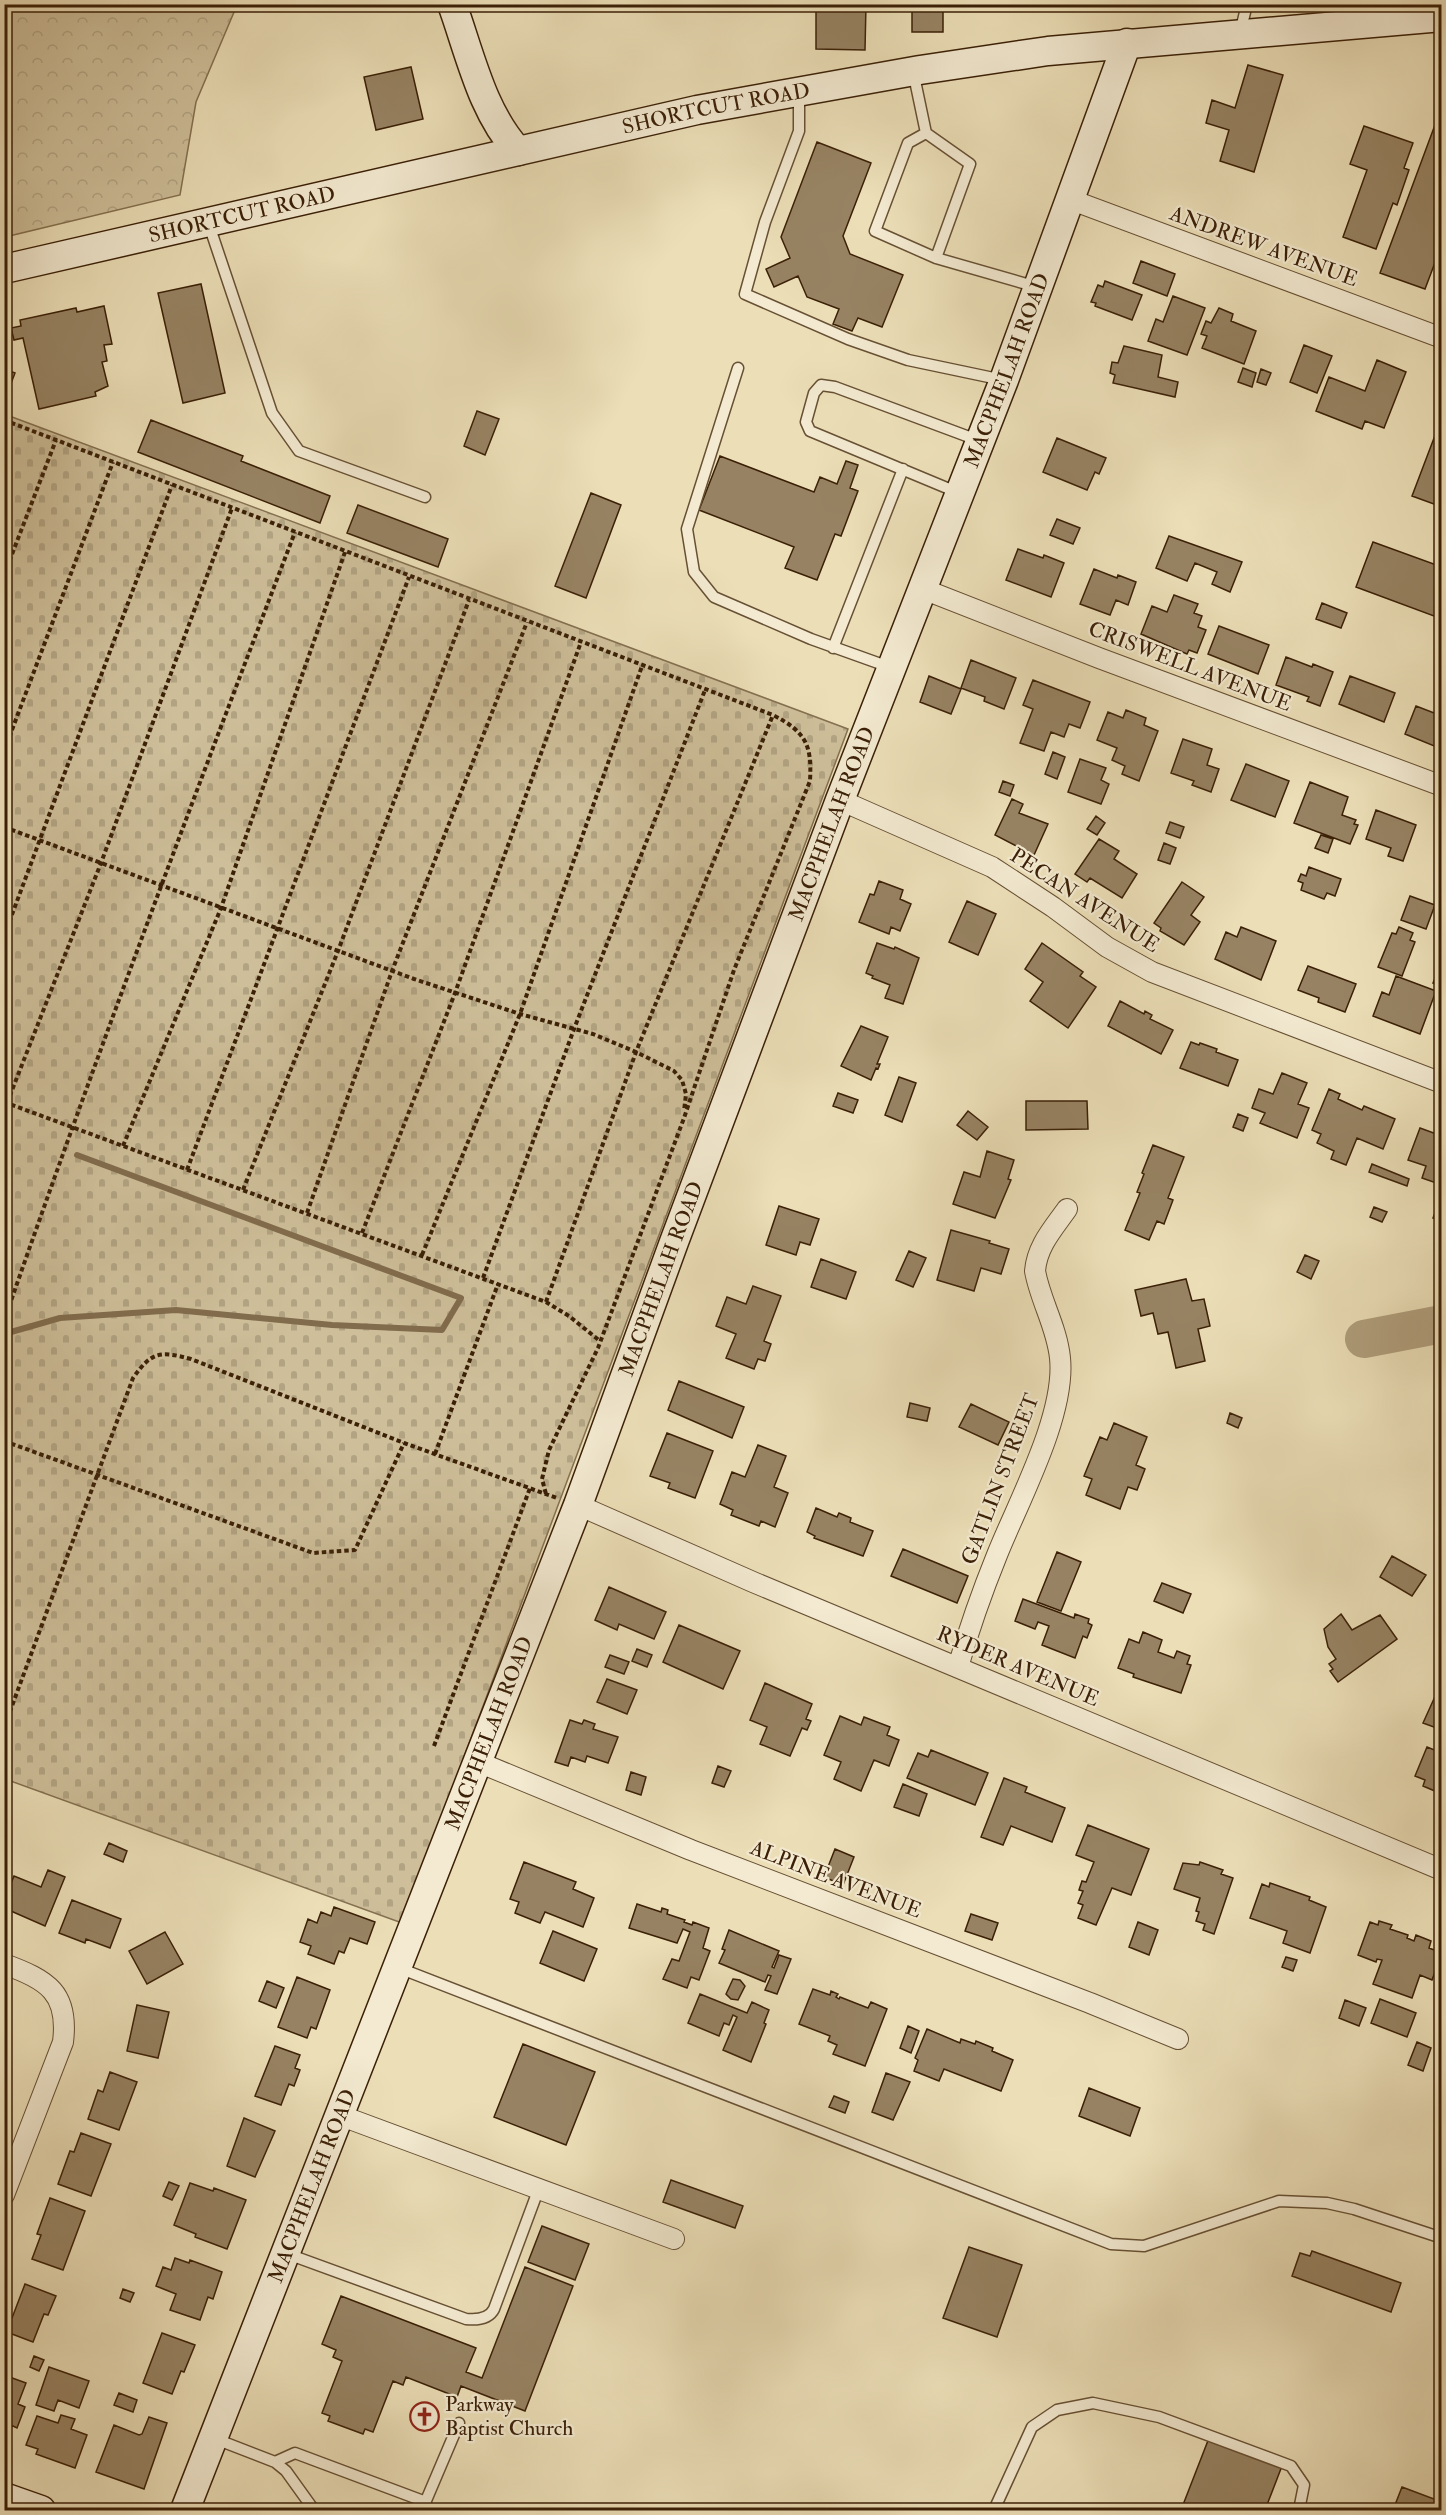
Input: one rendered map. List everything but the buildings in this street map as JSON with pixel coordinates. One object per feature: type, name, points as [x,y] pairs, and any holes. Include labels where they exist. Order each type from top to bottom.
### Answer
[{"type":"street","points":[[452,4],[492,114],[518,151]]},
{"type":"street","name":"SHORTCUT ROAD","points":[[4,269],[697,110],[913,71],[1048,51],[1442,17]]},
{"type":"street","name":"MACPHELAH ROAD","points":[[185,2511],[578,1505],[840,800],[1004,380],[1127,43]]},
{"type":"street","name":"ANDREW AVENUE","points":[[1069,199],[1442,338]]},
{"type":"street","name":"CRISWELL AVENUE","points":[[923,589],[1099,658],[1442,786]]},
{"type":"street","name":"PECAN AVENUE","points":[[840,800],[992,867],[1107,947],[1152,972],[1442,1083]]},
{"type":"street","name":"GATLIN STREET","points":[[958,1667],[996,1557],[1041,1449],[1056,1405],[1060,1381],[1060,1359],[1035,1270],[1036,1258],[1043,1242],[1067,1209]]},
{"type":"street","name":"RYDER AVENUE","points":[[578,1505],[753,1582],[1442,1870]]},
{"type":"street","name":"ALPINE AVENUE","points":[[478,1762],[691,1850],[1178,2039]]},
{"type":"street","points":[[4,1964],[43,1981],[56,1993],[63,2006],[66,2021],[63,2042],[4,2195]]},
{"type":"street","points":[[339,2115],[674,2239]]},
{"type":"street","points":[[4,2497],[41,2511]]},
{"type":"lane","points":[[1240,34],[1247,4]]},
{"type":"lane","points":[[913,71],[926,133],[970,164],[936,258]]},
{"type":"lane","points":[[799,92],[799,131],[765,222],[745,294],[848,339],[908,360],[1004,380]]},
{"type":"lane","points":[[926,133],[908,143],[875,231],[936,258],[1037,287]]},
{"type":"lane","points":[[208,222],[272,413],[299,451],[425,497]]},
{"type":"lane","points":[[738,368],[687,529],[694,572],[714,597],[833,648],[892,669]]},
{"type":"lane","points":[[960,493],[810,431],[806,422],[814,393],[821,386],[835,387],[980,441]]},
{"type":"lane","points":[[833,648],[903,469]]},
{"type":"lane","points":[[397,1968],[1111,2244],[1144,2246],[1279,2201],[1327,2203],[1354,2209],[1442,2238]]},
{"type":"lane","points":[[285,2253],[465,2319],[474,2320],[492,2314],[539,2188]]},
{"type":"lane","points":[[994,2511],[1032,2427],[1057,2410],[1093,2403],[1159,2417],[1291,2466],[1304,2485],[1299,2511]]},
{"type":"lane","points":[[275,2462],[295,2452],[424,2506],[459,2423]]},
{"type":"lane","points":[[213,2438],[275,2462],[286,2472],[314,2511]]},
{"type":"path","points":[[4,420],[773,715],[792,725],[811,755],[810,781],[734,970],[684,1118],[600,1341],[549,1450],[542,1479],[546,1494]]},
{"type":"path","points":[[4,575],[56,440]]},
{"type":"path","points":[[4,751],[113,462]]},
{"type":"path","points":[[4,936],[172,484]]},
{"type":"path","points":[[232,508],[100,863],[6,1103],[546,1302],[569,1316],[600,1341]]},
{"type":"path","points":[[4,1321],[71,1128],[160,885],[295,532]]},
{"type":"path","points":[[123,1146],[221,908],[345,552]]},
{"type":"path","points":[[187,1170],[409,577]]},
{"type":"path","points":[[243,1190],[338,951],[469,600]]},
{"type":"path","points":[[307,1213],[392,971],[527,622]]},
{"type":"path","points":[[362,1233],[455,993],[581,642]]},
{"type":"path","points":[[422,1255],[520,1014],[642,666]]},
{"type":"path","points":[[483,1278],[574,1029],[705,690]]},
{"type":"path","points":[[546,1302],[636,1052],[773,715]]},
{"type":"path","points":[[4,827],[392,971],[520,1014],[574,1029],[636,1052],[674,1071],[682,1080],[686,1094],[684,1118]]},
{"type":"path","points":[[435,1454],[498,1284]]},
{"type":"path","points":[[4,1301],[11,1303]]},
{"type":"path","points":[[4,1712],[9,1714],[134,1378],[145,1362],[156,1355],[172,1354],[192,1359],[404,1443],[578,1505]]},
{"type":"path","points":[[4,1441],[313,1553],[355,1550],[404,1443]]},
{"type":"path","points":[[434,1746],[530,1488]]},
{"type":"green space","points":[[4,5],[237,5],[196,102],[180,195],[5,237]]},
{"type":"green space","points":[[4,414],[848,729],[402,1923],[5,1779]]},
{"type":"waterway","points":[[4,1334],[60,1318],[176,1310],[332,1325],[442,1330],[461,1298],[77,1155]]},
{"type":"waterway","points":[[1364,1339],[1442,1324]]},
{"type":"place","name":"Parkway Baptist Church","points":[[424,2416]]}]
